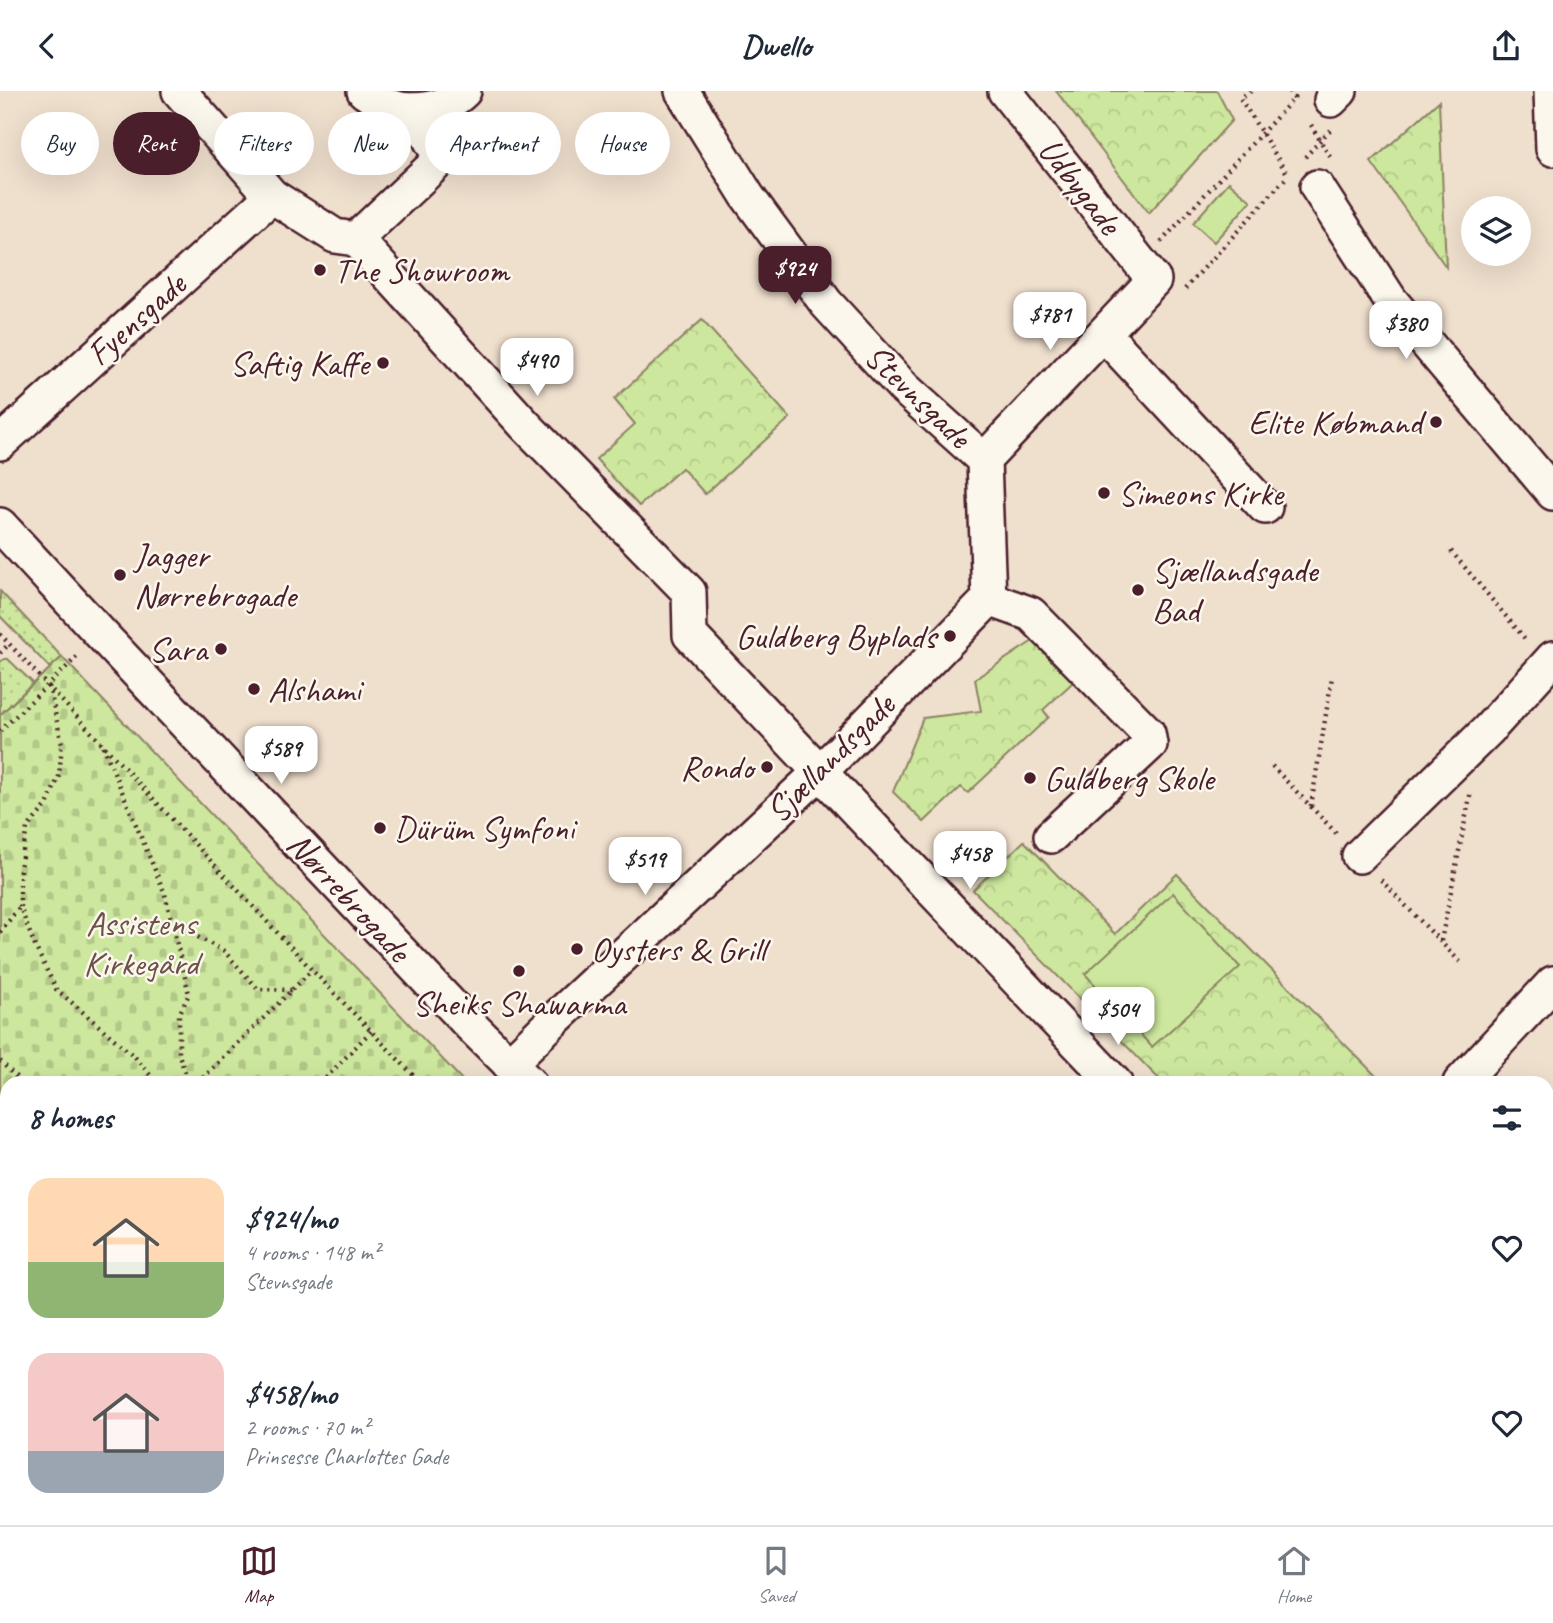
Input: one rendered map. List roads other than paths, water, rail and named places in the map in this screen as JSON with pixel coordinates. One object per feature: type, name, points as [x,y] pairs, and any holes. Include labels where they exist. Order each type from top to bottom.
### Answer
[{"type":"street","points":[[179,91],[272,196],[335,236],[356,239],[525,425],[689,592],[690,635],[1108,1076]]},
{"type":"street","points":[[364,91],[388,106],[414,110],[437,107],[464,91]]},
{"type":"street","name":"Stevnsgade","points":[[682,91],[748,197],[827,303],[904,388],[984,460]]},
{"type":"street","name":"Udbygade","points":[[1005,91],[1154,280],[1104,334]]},
{"type":"street","points":[[1551,91],[1553,149]]},
{"type":"street","points":[[356,239],[441,159],[414,110]]},
{"type":"street","points":[[1301,172],[1391,301],[1553,493]]},
{"type":"street","name":"Fyensgade","points":[[0,443],[272,196]]},
{"type":"street","points":[[1051,836],[1150,744],[1148,733],[1031,614],[989,599],[984,460],[1104,334],[1265,507]]},
{"type":"street","name":"Nørrebrogade","points":[[0,525],[469,1024],[519,1073]]},
{"type":"street","name":"Sjællandsgade","points":[[519,1073],[556,1018],[820,772],[989,599]]},
{"type":"street","points":[[1359,856],[1488,730],[1550,661]]},
{"type":"street","points":[[1467,1076],[1553,983]]},
{"type":"place","name":"The Showroom","points":[[320,270]]},
{"type":"place","name":"Saftig Kaffe","points":[[383,363]]},
{"type":"place","name":"Elite Købmand","points":[[1436,422]]},
{"type":"place","name":"Simeons Kirke","points":[[1104,493]]},
{"type":"place","name":"Jagger Nørrebrogade","points":[[120,575]]},
{"type":"place","name":"Sjællandsgade Bad","points":[[1138,590]]},
{"type":"place","name":"Guldberg Byplads","points":[[950,636]]},
{"type":"place","name":"Sara","points":[[221,649]]},
{"type":"place","name":"Alshami","points":[[254,689]]},
{"type":"place","name":"Rondo","points":[[767,767]]},
{"type":"place","name":"Guldberg Skole","points":[[1030,778]]},
{"type":"place","name":"Dürüm Symfoni","points":[[380,828]]},
{"type":"place","name":"Oysters & Grill","points":[[577,949]]},
{"type":"place","name":"Sheiks Shawarma","points":[[519,971]]},
{"type":"park label","name":"Assistens Kirkegård","points":[[141,943]]}]
